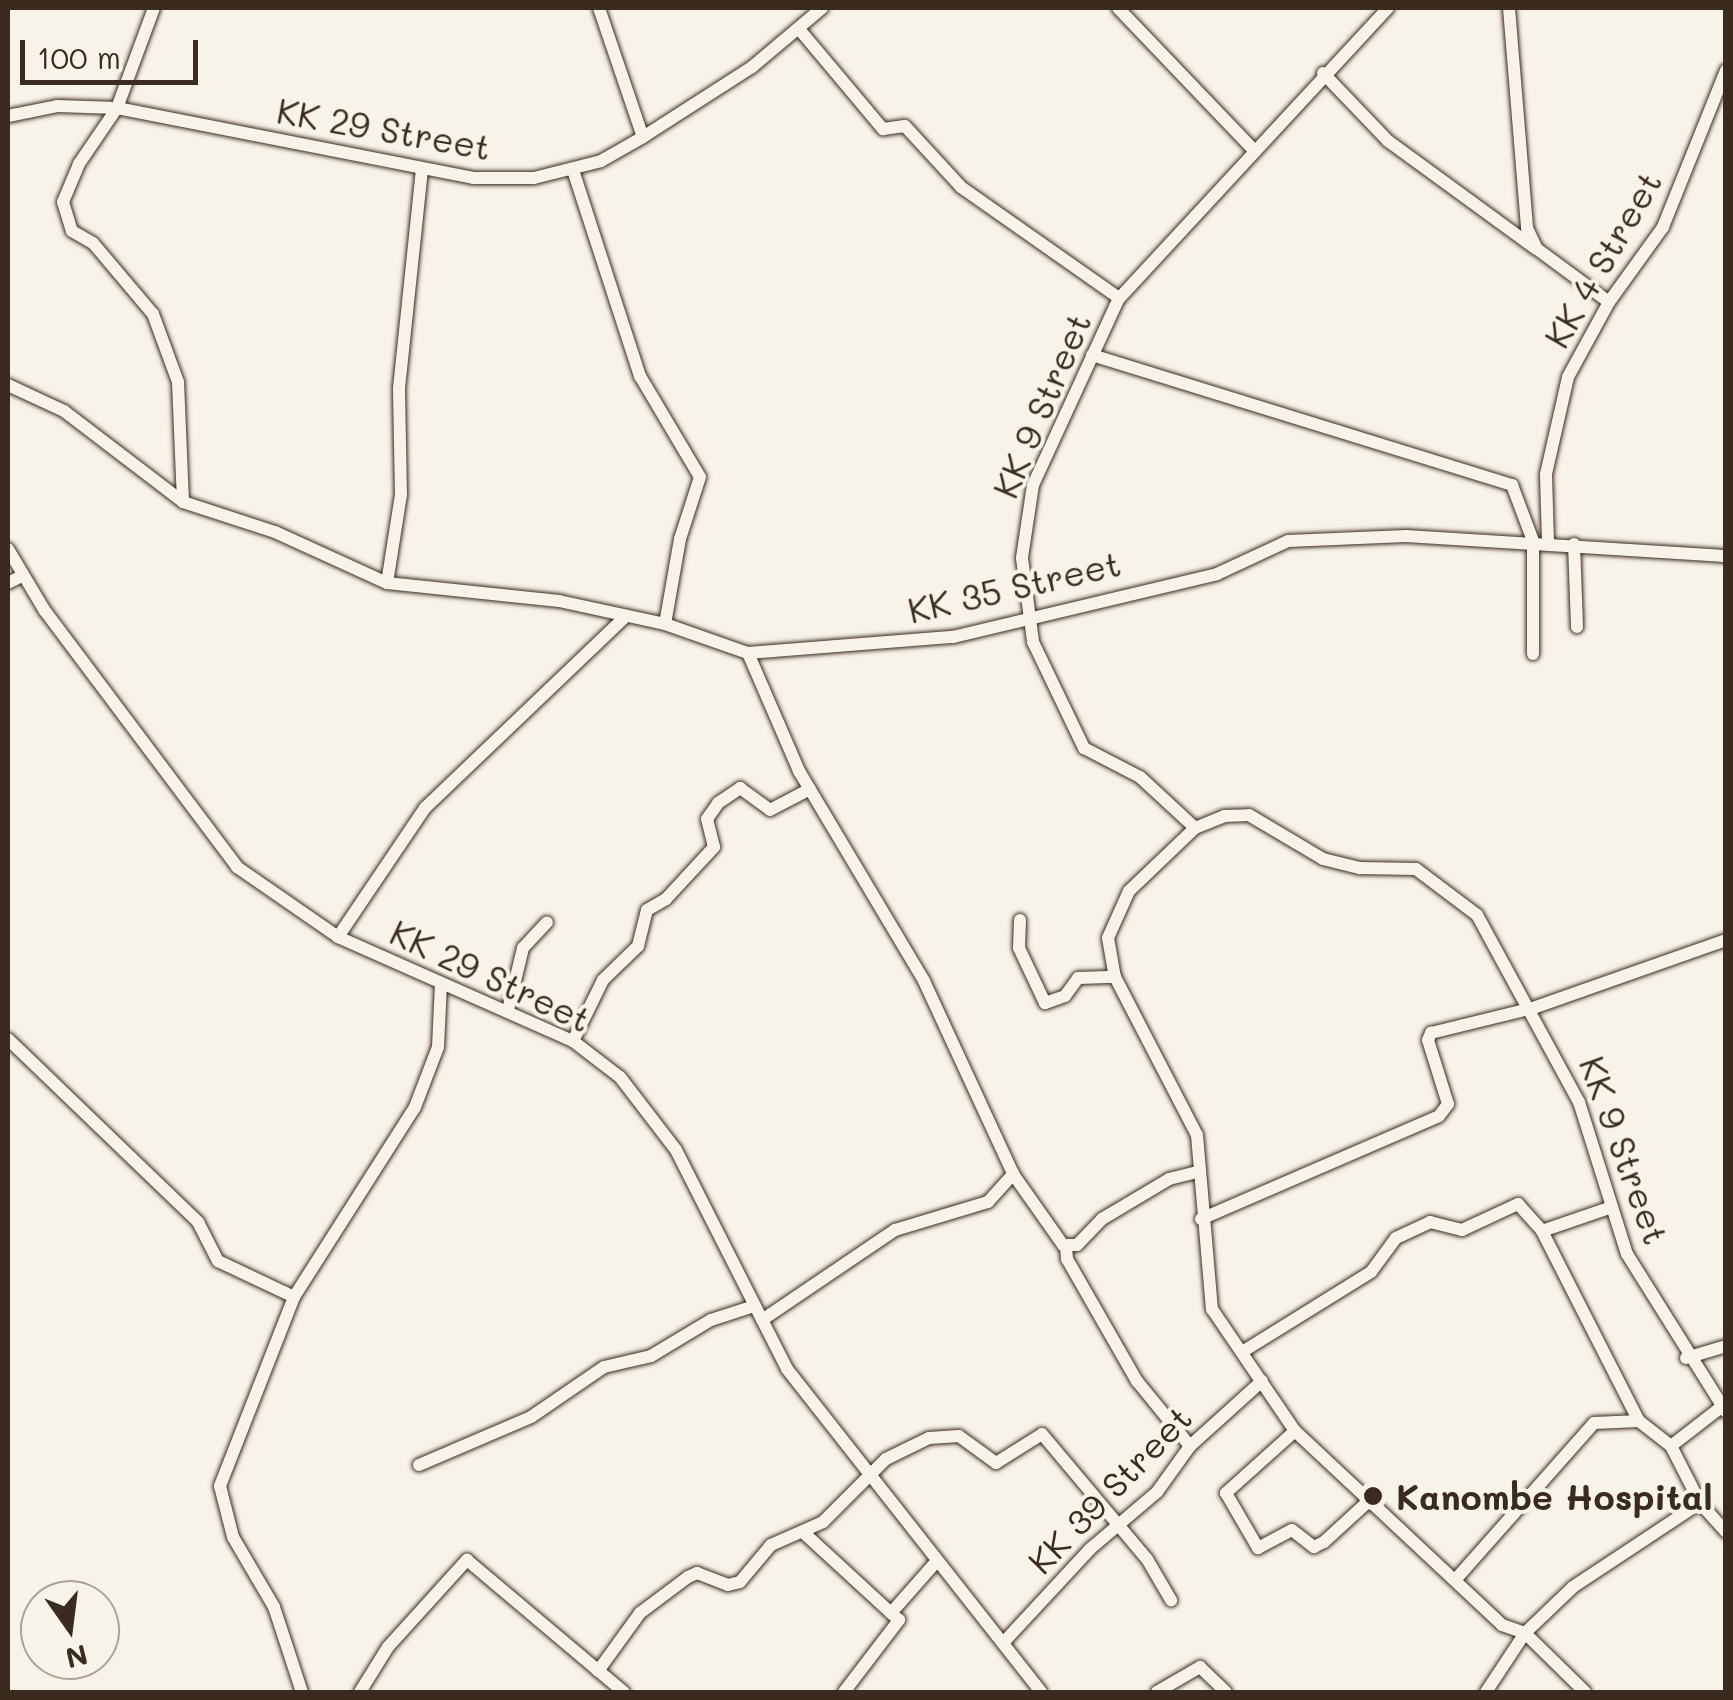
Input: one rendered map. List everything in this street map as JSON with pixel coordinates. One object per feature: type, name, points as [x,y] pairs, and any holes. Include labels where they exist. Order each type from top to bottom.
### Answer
[{"type":"street","points":[[154,8],[117,108],[79,164],[63,202],[72,231],[92,243],[152,314],[178,382],[183,502]]},
{"type":"street","points":[[600,8],[643,137]]},
{"type":"street","name":"KK 29 Street","points":[[8,116],[56,106],[117,108],[422,169],[502,179],[573,170],[643,137],[799,29],[822,8]]},
{"type":"street","points":[[1118,8],[1252,148]]},
{"type":"street","name":"KK 9 Street","points":[[1388,8],[1252,148],[1119,298],[1033,485],[1022,558],[1027,615],[1046,675],[1084,748],[1140,778],[1195,828],[1224,816],[1249,815],[1323,859],[1360,868],[1416,870],[1477,915],[1533,1008],[1580,1102],[1627,1254],[1686,1358],[1722,1410]]},
{"type":"street","points":[[1508,8],[1526,219],[1537,249]]},
{"type":"street","points":[[799,29],[883,129],[905,126],[961,187],[1119,298]]},
{"type":"street","name":"KK 4 Street","points":[[1548,542],[1546,474],[1568,377],[1609,302],[1669,216],[1726,70]]},
{"type":"street","points":[[1323,73],[1388,141],[1609,302]]},
{"type":"street","points":[[387,583],[401,496],[399,388],[422,169]]},
{"type":"street","points":[[573,170],[640,376],[700,476],[680,540],[665,624]]},
{"type":"street","points":[[1092,355],[1512,485],[1533,541],[1534,654]]},
{"type":"street","name":"KK 35 Street","points":[[8,385],[64,410],[183,502],[275,532],[387,583],[559,600],[665,624],[748,653],[953,638],[1027,615],[1217,574],[1288,541],[1406,536],[1726,556]]},
{"type":"street","points":[[1574,544],[1578,626]]},
{"type":"street","name":"KK 29 Street","points":[[8,550],[22,576],[237,866],[338,937],[573,1041],[620,1077],[676,1150],[787,1368],[866,1477],[1041,1692]]},
{"type":"street","points":[[8,583],[22,576]]},
{"type":"street","points":[[338,937],[426,808],[626,616]]},
{"type":"street","points":[[748,653],[810,789],[924,981],[1013,1174],[1066,1247],[1066,1260],[1120,1354],[1190,1446]]},
{"type":"street","points":[[573,1041],[603,980],[638,946],[647,910],[666,900],[714,847],[707,819],[718,803],[740,788],[770,810],[810,789]]},
{"type":"street","points":[[1195,828],[1129,891],[1108,938],[1115,977],[1197,1136],[1212,1309],[1295,1431],[1502,1625],[1525,1632],[1586,1692]]},
{"type":"street","points":[[1020,920],[1019,948],[1045,1004],[1064,996],[1078,978],[1115,977]]},
{"type":"street","points":[[508,1010],[523,948],[547,922]]},
{"type":"street","points":[[1202,1219],[1440,1116],[1448,1104],[1428,1036],[1533,1008],[1726,940]]},
{"type":"street","points":[[302,1692],[274,1607],[220,1502],[222,1471],[294,1297],[415,1108],[438,1046],[440,984]]},
{"type":"street","points":[[8,1039],[198,1222],[218,1261],[294,1297]]},
{"type":"street","points":[[1066,1247],[1151,1189],[1200,1171]]},
{"type":"street","points":[[762,1320],[894,1230],[988,1202],[1013,1174]]},
{"type":"street","points":[[1242,1352],[1371,1272],[1396,1238],[1430,1222],[1462,1230],[1518,1204],[1542,1232],[1638,1421],[1670,1446],[1700,1503],[1726,1532]]},
{"type":"street","points":[[1542,1232],[1612,1207]]},
{"type":"street","points":[[420,1465],[531,1417],[604,1368],[651,1356],[712,1320],[754,1306]]},
{"type":"street","points":[[1686,1358],[1726,1346]]},
{"type":"street","name":"KK 39 Street","points":[[1002,1643],[1090,1549],[1120,1528],[1190,1446],[1262,1382]]},
{"type":"street","points":[[1670,1446],[1722,1410]]},
{"type":"street","points":[[1456,1579],[1594,1423],[1638,1421]]},
{"type":"street","points":[[1295,1431],[1226,1492],[1258,1548],[1292,1530],[1314,1547],[1371,1499]]},
{"type":"street","points":[[598,1671],[640,1613],[688,1577],[697,1573],[734,1586],[771,1545],[804,1532],[840,1507],[866,1477],[915,1442],[959,1436],[996,1463],[1042,1434],[1148,1558],[1171,1600]]},
{"type":"street","points":[[1486,1692],[1525,1632],[1573,1587],[1700,1503]]},
{"type":"street","points":[[804,1532],[899,1620],[844,1692]]},
{"type":"street","points":[[360,1692],[388,1647],[467,1560],[624,1692]]},
{"type":"street","points":[[891,1613],[936,1562]]},
{"type":"street","points":[[1157,1692],[1200,1667],[1226,1692]]},
{"type":"place","name":"Kanombe Hospital","points":[[1373,1496]]}]
